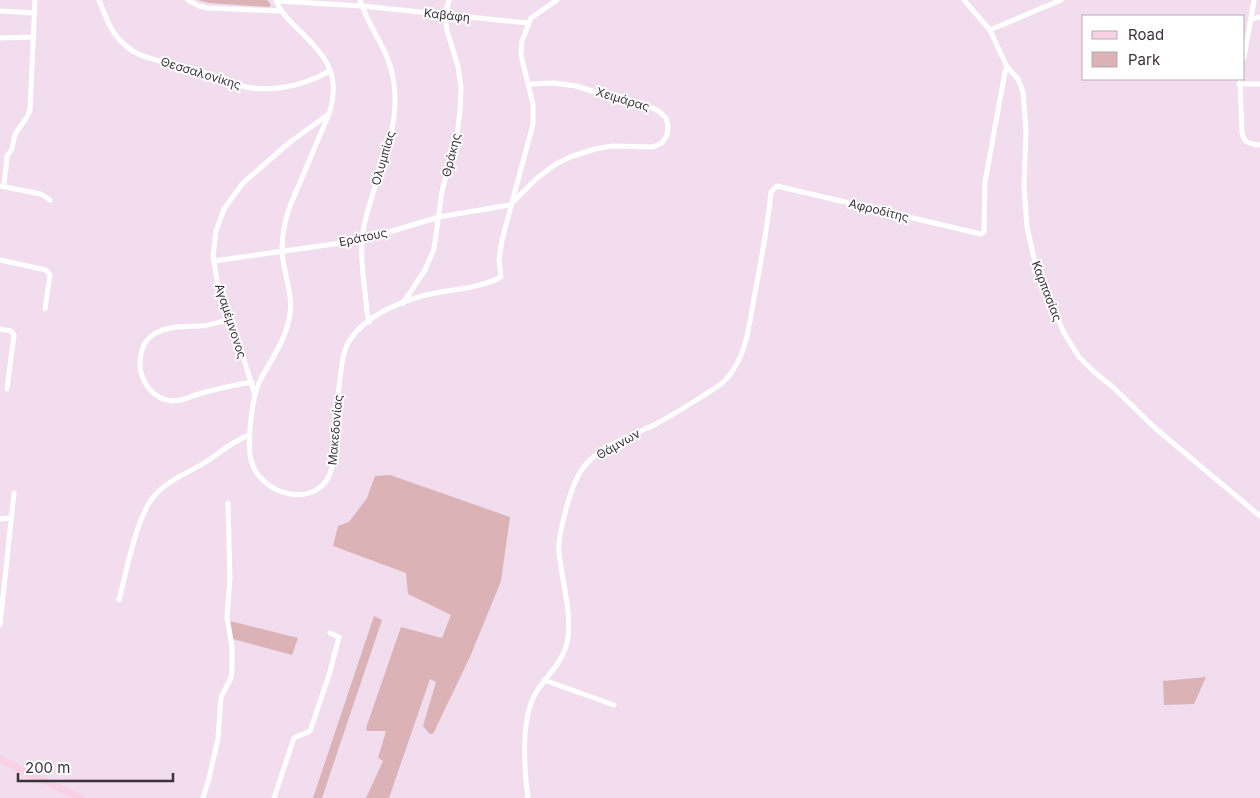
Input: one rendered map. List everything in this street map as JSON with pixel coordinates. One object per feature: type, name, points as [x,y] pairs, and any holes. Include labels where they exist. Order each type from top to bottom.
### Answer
[{"type":"main road","points":[[0,759],[36,778],[81,798]]},
{"type":"street","points":[[35,0],[30,110],[15,134],[13,148],[7,156],[2,186],[41,194],[50,200]]},
{"type":"street","name":"Θεσσαλονίκης","points":[[99,0],[114,34],[132,51],[157,60],[206,73],[238,85],[283,88],[314,79],[330,70]]},
{"type":"street","points":[[188,0],[207,8],[282,12]]},
{"type":"street","name":"Ολυμπίας","points":[[360,0],[389,60],[395,85],[394,122],[362,240],[369,322]]},
{"type":"street","name":"Θράκης","points":[[404,303],[431,256],[436,240],[442,191],[457,136],[461,87],[458,66],[447,31],[445,15],[449,0]]},
{"type":"street","points":[[528,23],[536,14],[557,0]]},
{"type":"street","name":"Καρπασίας","points":[[964,0],[990,30],[1008,67],[1021,85],[1025,104],[1026,155],[1024,193],[1030,246],[1044,288],[1064,332],[1079,357],[1093,371],[1114,388],[1155,428],[1260,516]]},
{"type":"street","points":[[990,30],[1061,0]]},
{"type":"street","points":[[1245,52],[1254,0]]},
{"type":"street","name":"Μακεδονίας","points":[[277,1],[282,12],[318,50],[330,70],[335,88],[329,114],[290,206],[284,228],[282,251],[290,296],[290,314],[283,339],[261,380],[256,395],[250,435],[250,450],[254,469],[260,479],[282,492],[296,494],[312,492],[323,485],[330,476],[336,405],[343,357],[352,337],[382,313],[404,303],[425,295],[482,284],[501,277],[500,252],[510,205],[533,124],[533,104],[521,49],[523,35],[528,23]]},
{"type":"street","name":"Καβάφη","points":[[277,1],[362,6],[528,23]]},
{"type":"street","points":[[0,11],[35,13]]},
{"type":"street","points":[[1251,19],[1260,18]]},
{"type":"street","points":[[0,38],[34,37]]},
{"type":"street","name":"Αφροδίτης","points":[[777,186],[982,234],[984,232],[985,182],[1005,72],[1008,67]]},
{"type":"street","points":[[1260,84],[1240,81],[1243,140],[1260,145]]},
{"type":"street","name":"Χειμάρας","points":[[510,205],[537,178],[556,164],[570,157],[608,146],[653,147],[662,143],[668,132],[666,118],[653,108],[580,86],[554,83],[529,84]]},
{"type":"street","name":"Αγαμέμνονος","points":[[256,395],[231,318],[219,290],[213,244],[216,231],[222,213],[243,183],[280,150],[329,114]]},
{"type":"street","name":"Θάμνων","points":[[528,798],[525,722],[532,700],[563,655],[568,640],[566,604],[559,551],[561,530],[576,480],[583,468],[594,457],[610,446],[684,408],[726,380],[735,368],[744,350],[761,264],[771,192],[777,186]]},
{"type":"street","name":"Εράτους","points":[[214,260],[362,240],[438,217],[510,205]]},
{"type":"street","points":[[0,260],[49,272],[45,309]]},
{"type":"street","points":[[231,318],[208,325],[172,327],[155,333],[142,348],[140,363],[142,376],[151,392],[173,401],[252,382]]},
{"type":"street","points":[[0,329],[11,331],[14,335],[7,389]]},
{"type":"street","points":[[119,600],[143,514],[155,494],[203,464],[238,439],[250,435]]},
{"type":"street","points":[[0,625],[14,493]]},
{"type":"street","points":[[203,798],[218,739],[222,698],[231,678],[232,669],[232,647],[227,617],[230,578],[228,503]]},
{"type":"street","points":[[0,520],[11,518]]},
{"type":"street","points":[[274,798],[294,738],[310,731],[339,637],[330,633]]},
{"type":"street","points":[[544,680],[614,705]]},
{"type":"green space","points":[[198,0],[267,0],[271,5],[269,7],[209,3]]},
{"type":"green space","points":[[390,475],[510,517],[501,581],[470,657],[433,734],[430,734],[423,726],[436,682],[430,679],[389,798],[366,798],[383,761],[378,758],[386,731],[367,731],[366,728],[401,627],[442,638],[451,615],[408,594],[406,573],[333,546],[338,526],[349,522],[367,498],[375,476]]},
{"type":"green space","points":[[374,616],[382,620],[322,798],[313,798]]},
{"type":"green space","points":[[230,621],[298,638],[292,655],[233,639]]},
{"type":"green space","points":[[1206,677],[1194,704],[1164,705],[1163,681]]}]
